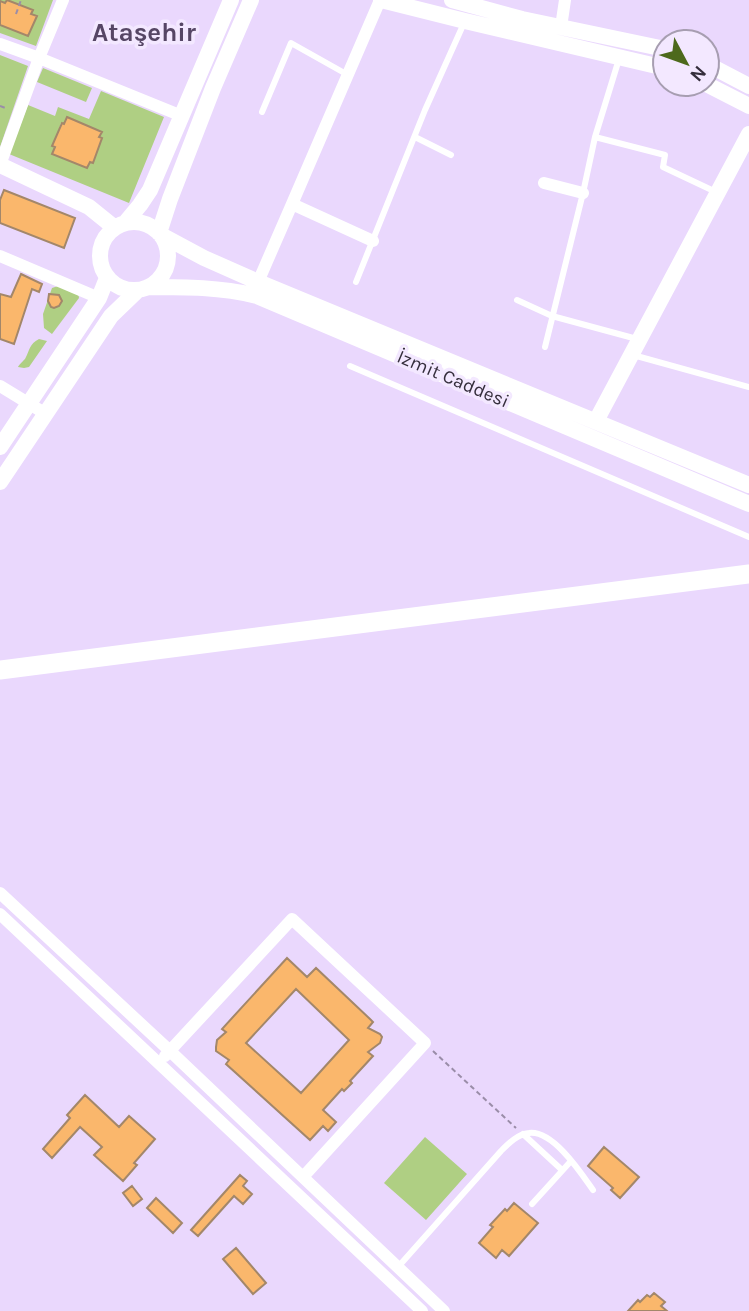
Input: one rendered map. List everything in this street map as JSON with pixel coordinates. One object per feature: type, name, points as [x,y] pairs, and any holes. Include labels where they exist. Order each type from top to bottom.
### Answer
[{"type":"main road","points":[[0,670],[749,573]]},
{"type":"street","points":[[63,0],[0,165],[89,206],[120,225]]},
{"type":"street","points":[[0,447],[99,298],[107,278],[100,257],[102,245],[107,235],[140,205],[150,190],[231,0]]},
{"type":"street","points":[[0,482],[111,316],[143,289],[157,282],[163,274],[168,254],[161,234],[170,199],[251,0]]},
{"type":"street","points":[[258,282],[381,0],[651,65]]},
{"type":"street","points":[[452,0],[651,46]]},
{"type":"street","points":[[561,27],[565,0]]},
{"type":"street","points":[[0,44],[182,116]]},
{"type":"street","points":[[721,71],[749,86]]},
{"type":"street","points":[[721,92],[749,106]]},
{"type":"street","points":[[596,421],[749,134]]},
{"type":"street","points":[[544,183],[583,193]]},
{"type":"street","points":[[292,204],[373,241]]},
{"type":"street","name":"İzmit Caddesi","points":[[120,225],[145,223],[204,258],[258,282],[749,485]]},
{"type":"street","points":[[0,256],[99,298]]},
{"type":"street","name":"İzmit Caddesi","points":[[107,278],[126,290],[188,287],[257,296],[749,504]]},
{"type":"street","points":[[0,386],[46,414]]},
{"type":"street","points":[[0,893],[444,1311]]},
{"type":"street","points":[[0,914],[422,1311]]},
{"type":"street","points":[[159,1063],[292,919],[425,1043],[303,1177]]},
{"type":"lane","points":[[356,282],[465,21]]},
{"type":"lane","points":[[262,112],[291,43],[348,75]]},
{"type":"lane","points":[[545,347],[595,137],[619,57]]},
{"type":"lane","points":[[415,136],[451,155]]},
{"type":"lane","points":[[595,137],[666,155],[663,167],[718,193]]},
{"type":"lane","points":[[517,300],[552,316],[749,387]]},
{"type":"lane","points":[[350,366],[749,537]]},
{"type":"lane","points":[[397,1268],[501,1151],[516,1138],[529,1132],[542,1135],[553,1143],[593,1190]]},
{"type":"lane","points":[[523,1135],[562,1170]]},
{"type":"lane","points":[[532,1204],[571,1161]]},
{"type":"path","points":[[16,14],[21,0]]},
{"type":"path","points":[[0,106],[12,110]]},
{"type":"path","points":[[425,1043],[523,1135]]},
{"type":"green space","points":[[0,0],[53,0],[36,46],[0,33]]},
{"type":"green space","points":[[0,55],[28,66],[0,147]]},
{"type":"green space","points":[[43,68],[92,88],[86,102],[37,82]]},
{"type":"green space","points":[[101,91],[164,117],[129,203],[9,154],[28,105],[55,116],[58,107],[89,119]],"holes":[[[67,117],[101,132],[99,137],[102,139],[93,162],[90,162],[87,168],[77,164],[79,159],[62,158],[52,154],[61,123],[64,124]]]},
{"type":"green space","points":[[61,285],[78,292],[79,298],[52,334],[44,328],[43,314],[52,288]]},
{"type":"green space","points":[[39,339],[47,341],[29,367],[18,367],[31,345]]},
{"type":"green space","points":[[425,1137],[467,1174],[426,1220],[384,1183]]},
{"type":"building","points":[[7,0],[33,10],[31,14],[37,16],[28,36],[0,25],[0,1],[5,3]]},
{"type":"building","points":[[67,117],[102,132],[93,163],[90,162],[87,168],[52,154],[55,147],[52,146]]},
{"type":"building","points":[[4,190],[75,218],[64,248],[0,223],[0,200]]},
{"type":"building","points":[[21,274],[42,284],[39,292],[32,289],[14,344],[0,339],[0,294],[11,297]]},
{"type":"building","points":[[49,294],[59,295],[62,301],[59,306],[51,307]]},
{"type":"building","points":[[287,958],[307,977],[316,968],[373,1022],[368,1028],[382,1037],[380,1043],[368,1052],[373,1056],[350,1081],[352,1083],[344,1091],[342,1089],[323,1110],[336,1122],[328,1131],[323,1126],[310,1140],[226,1064],[229,1060],[216,1051],[217,1040],[226,1032],[222,1029]],"holes":[[[296,989],[349,1040],[301,1093],[246,1043]]]},
{"type":"building","points":[[85,1095],[119,1127],[129,1116],[155,1139],[134,1163],[137,1165],[123,1181],[94,1155],[102,1147],[80,1127],[52,1158],[43,1149],[70,1118],[67,1115]]},
{"type":"building","points":[[604,1147],[639,1177],[620,1198],[611,1190],[613,1188],[588,1166]]},
{"type":"building","points":[[240,1175],[247,1181],[243,1186],[252,1194],[243,1204],[234,1196],[198,1236],[191,1230]]},
{"type":"building","points":[[132,1186],[142,1199],[133,1206],[123,1193]]},
{"type":"building","points":[[156,1198],[182,1223],[173,1233],[147,1208]]},
{"type":"building","points":[[514,1203],[538,1223],[509,1256],[502,1250],[496,1258],[479,1243],[493,1227],[490,1225]]},
{"type":"building","points":[[236,1248],[266,1283],[253,1294],[223,1259]]},
{"type":"building","points":[[654,1293],[665,1302],[661,1306],[667,1311],[628,1311],[638,1300],[640,1302],[647,1295],[650,1297]]},
{"type":"district","name":"Ataşehir","points":[[144,32]]}]
